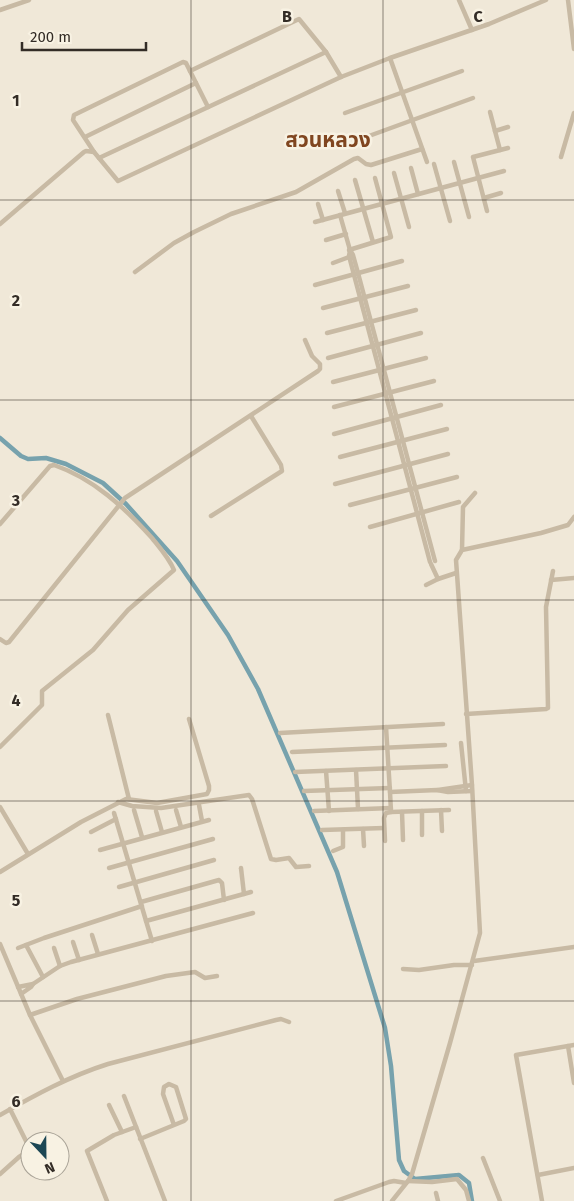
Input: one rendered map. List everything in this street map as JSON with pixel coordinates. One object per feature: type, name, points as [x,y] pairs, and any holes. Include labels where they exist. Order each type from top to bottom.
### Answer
[{"type":"street","points":[[0,10],[29,0]]},
{"type":"street","points":[[459,0],[472,30]]},
{"type":"street","points":[[208,107],[190,71],[183,62],[74,115],[73,120],[94,152],[118,181],[341,77],[472,30],[546,0]]},
{"type":"street","points":[[568,0],[574,49]]},
{"type":"street","points":[[190,71],[299,19],[326,52],[341,77]]},
{"type":"street","points":[[99,158],[326,52]]},
{"type":"street","points":[[390,58],[427,162]]},
{"type":"street","points":[[345,113],[462,71]]},
{"type":"street","points":[[85,136],[196,83]]},
{"type":"street","points":[[358,140],[473,98]]},
{"type":"street","points":[[490,112],[500,150]]},
{"type":"street","points":[[561,157],[574,113]]},
{"type":"street","points":[[494,131],[508,127]]},
{"type":"street","points":[[487,211],[474,158],[508,148]]},
{"type":"street","points":[[134,272],[194,232],[231,214],[288,196],[354,159],[358,158],[371,165],[422,149]]},
{"type":"street","points":[[0,224],[84,152],[94,152]]},
{"type":"street","points":[[454,162],[468,217]]},
{"type":"street","points":[[434,164],[450,221]]},
{"type":"street","points":[[411,168],[418,194]]},
{"type":"street","points":[[315,222],[504,171]]},
{"type":"street","points":[[394,173],[409,227]]},
{"type":"street","points":[[333,262],[373,242],[389,238],[391,235],[376,178]]},
{"type":"street","points":[[355,180],[373,242]]},
{"type":"street","points":[[338,191],[350,253],[438,579]]},
{"type":"street","points":[[484,198],[502,193]]},
{"type":"street","points":[[318,204],[323,220]]},
{"type":"street","points":[[326,240],[346,234]]},
{"type":"street","points":[[315,285],[402,261]]},
{"type":"street","points":[[323,308],[408,286]]},
{"type":"street","points":[[327,333],[416,310]]},
{"type":"street","points":[[328,358],[422,333]]},
{"type":"street","points":[[0,639],[6,643],[9,642],[122,502],[320,369],[320,364],[312,356],[305,340]]},
{"type":"street","points":[[333,382],[426,358]]},
{"type":"street","points":[[334,408],[434,381]]},
{"type":"street","points":[[334,434],[441,405]]},
{"type":"street","points":[[211,516],[282,471],[281,465],[251,416]]},
{"type":"street","points":[[340,457],[447,429]]},
{"type":"street","points":[[335,484],[448,454]]},
{"type":"street","points":[[0,524],[50,466],[54,465],[87,480],[122,502],[174,568],[174,571],[128,610],[93,650],[42,691],[42,705],[0,747]]},
{"type":"street","points":[[350,505],[457,477]]},
{"type":"street","points":[[392,1201],[412,1174],[473,963],[481,925],[456,573],[456,560],[462,550],[463,507],[475,493]]},
{"type":"street","points":[[370,527],[459,502]]},
{"type":"street","points":[[462,550],[541,533],[568,525],[574,517]]},
{"type":"street","points":[[466,714],[548,708],[546,607],[553,571]]},
{"type":"street","points":[[426,585],[456,573]]},
{"type":"street","points":[[551,580],[574,578]]},
{"type":"street","points":[[108,715],[128,798]]},
{"type":"street","points":[[0,872],[80,822],[117,802],[128,798],[157,803],[202,796],[208,792],[209,786],[189,719]]},
{"type":"street","points":[[280,733],[443,724]]},
{"type":"street","points":[[386,727],[391,810]]},
{"type":"street","points":[[461,743],[466,788]]},
{"type":"street","points":[[292,752],[445,745]]},
{"type":"street","points":[[295,772],[446,766]]},
{"type":"street","points":[[356,770],[358,809]]},
{"type":"street","points":[[326,771],[329,811]]},
{"type":"street","points":[[466,788],[472,785]]},
{"type":"street","points":[[304,791],[437,790],[447,787],[466,788],[472,791]]},
{"type":"street","points":[[117,802],[132,806],[161,808],[249,795],[252,799],[271,858],[276,860],[289,858],[296,866],[309,866]]},
{"type":"street","points":[[199,805],[202,821]]},
{"type":"street","points":[[0,807],[28,854]]},
{"type":"street","points":[[314,811],[358,809],[402,812],[449,810]]},
{"type":"street","points":[[134,810],[142,837]]},
{"type":"street","points":[[176,810],[181,827]]},
{"type":"street","points":[[384,841],[385,815],[391,810]]},
{"type":"street","points":[[441,810],[442,832]]},
{"type":"street","points":[[156,811],[162,832]]},
{"type":"street","points":[[422,811],[422,836]]},
{"type":"street","points":[[114,812],[152,941]]},
{"type":"street","points":[[402,812],[403,840]]},
{"type":"street","points":[[91,832],[116,819]]},
{"type":"street","points":[[100,850],[209,820]]},
{"type":"street","points":[[322,830],[384,828]]},
{"type":"street","points":[[363,829],[364,846]]},
{"type":"street","points":[[332,851],[343,847],[343,830]]},
{"type":"street","points":[[109,868],[214,839]]},
{"type":"street","points":[[119,887],[214,860]]},
{"type":"street","points":[[241,868],[244,894]]},
{"type":"street","points":[[18,948],[142,904],[219,880],[222,883],[224,900]]},
{"type":"street","points":[[146,922],[251,892]]},
{"type":"street","points":[[21,994],[60,966],[98,954],[253,914]]},
{"type":"street","points":[[92,935],[98,954]]},
{"type":"street","points":[[73,942],[79,960]]},
{"type":"street","points":[[0,944],[30,1015],[64,1081]]},
{"type":"street","points":[[26,945],[43,977]]},
{"type":"street","points":[[403,969],[419,970],[574,947]]},
{"type":"street","points":[[54,948],[60,966]]},
{"type":"street","points":[[30,1015],[77,998],[166,976],[195,972],[205,978],[217,976]]},
{"type":"street","points":[[18,988],[33,984]]},
{"type":"street","points":[[0,1115],[83,1072],[276,1020],[281,1019],[289,1022]]},
{"type":"street","points":[[542,1201],[516,1055],[574,1045]]},
{"type":"street","points":[[568,1046],[574,1083]]},
{"type":"street","points":[[140,1139],[174,1125],[185,1120],[186,1117],[176,1087],[169,1084],[164,1087],[163,1094],[174,1125]]},
{"type":"street","points":[[124,1096],[165,1201]]},
{"type":"street","points":[[110,1105],[122,1132]]},
{"type":"street","points":[[10,1109],[21,1131]]},
{"type":"street","points":[[107,1201],[86,1152],[122,1132],[136,1127]]},
{"type":"street","points":[[0,1174],[20,1156]]},
{"type":"street","points":[[483,1158],[500,1201]]},
{"type":"street","points":[[538,1175],[574,1168]]},
{"type":"street","points":[[336,1201],[394,1181],[432,1182],[457,1179],[466,1190],[469,1201]]},
{"type":"street","points":[[436,1193],[438,1201]]},
{"type":"waterway","points":[[0,438],[21,456],[28,459],[46,458],[66,464],[103,483],[126,504],[177,561],[228,635],[258,689],[337,872],[385,1028],[391,1066],[399,1160],[404,1171],[415,1179],[459,1175],[469,1183],[472,1201]]},
{"type":"district","name":"สวนหลวง","points":[[328,140]]}]
